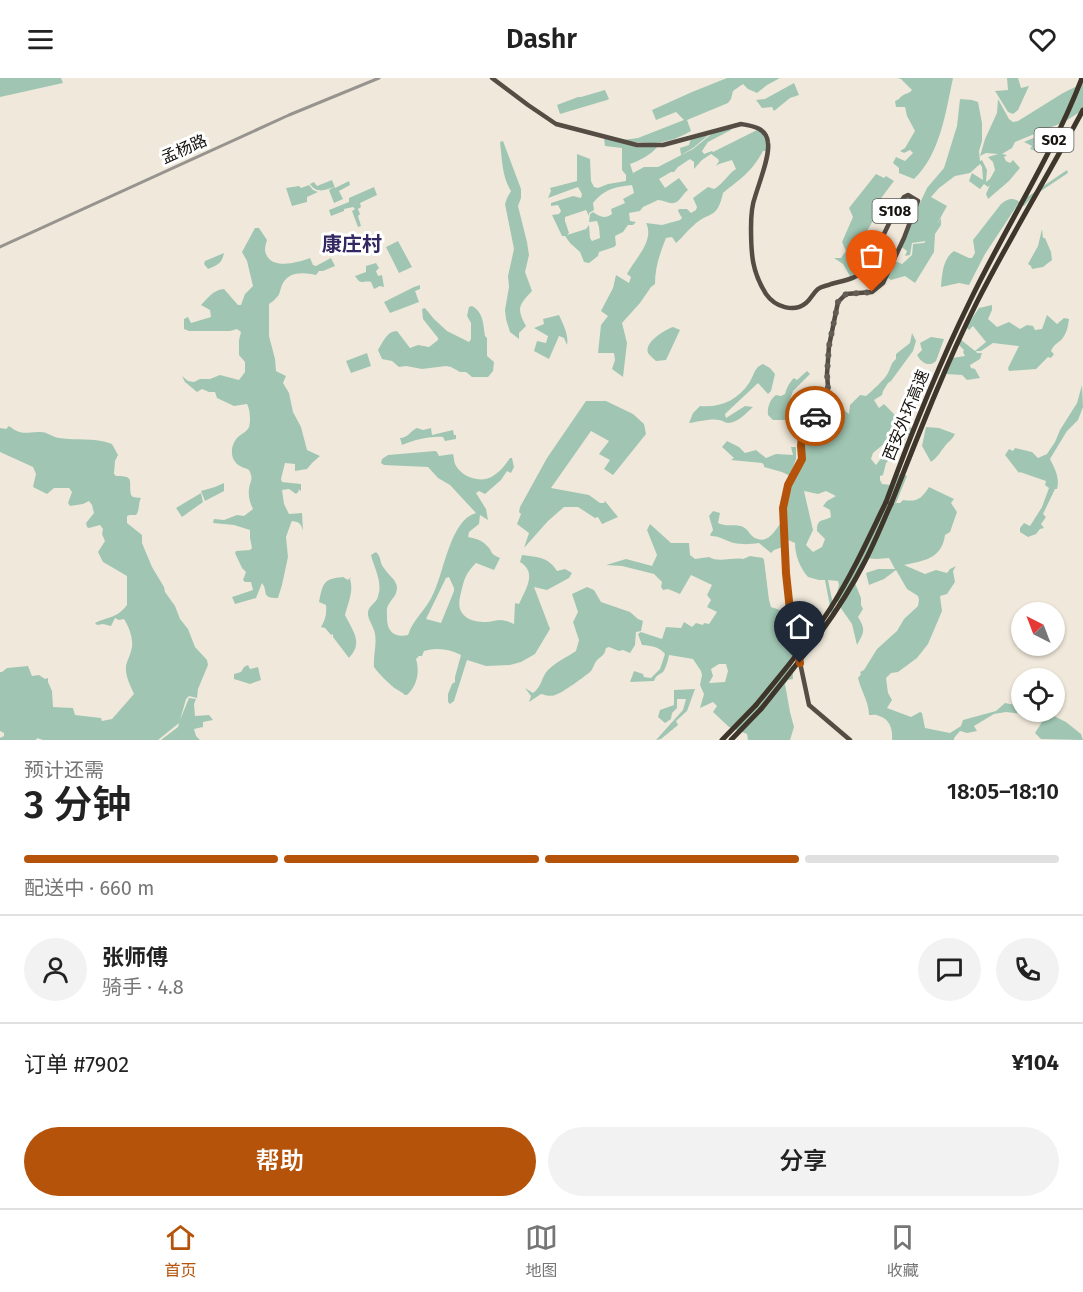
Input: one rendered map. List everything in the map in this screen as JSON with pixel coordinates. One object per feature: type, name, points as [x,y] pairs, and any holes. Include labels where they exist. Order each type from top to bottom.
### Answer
[{"type":"highway","name":"西安外环高速","points":[[722,740],[793,670],[835,613],[864,564],[929,399],[934,380],[974,293],[1056,138],[1082,78]]},
{"type":"highway","name":"西安外环高速","points":[[929,399],[1011,238],[1083,110]]},
{"type":"highway","name":"西安外环高速","points":[[731,740],[758,707]]},
{"type":"main road","name":"S108","points":[[492,78],[556,124],[637,145],[663,145],[741,124],[754,126],[764,131],[768,143],[751,216],[752,260],[761,287],[770,300],[785,308],[799,308],[821,287],[852,279],[861,274],[868,267],[904,197],[908,195],[918,201],[883,284],[872,292],[846,294],[838,302],[829,346],[828,387],[825,402],[820,412],[806,424],[803,430],[802,459],[788,485],[783,508],[791,620],[809,705],[849,740]]},
{"type":"street","name":"孟杨路","points":[[0,247],[289,115],[379,78]]},
{"type":"green space","points":[[0,78],[61,78],[63,83],[0,97]]},
{"type":"green space","points":[[727,78],[780,78],[757,93],[743,84],[733,91],[728,103],[687,120],[691,131],[682,136],[650,143],[623,140],[638,138],[684,120],[676,112],[656,120],[652,110]]},
{"type":"green space","points":[[897,78],[953,78],[936,145],[923,169],[914,179],[899,173],[899,168],[893,163],[896,157],[905,161],[913,153],[910,150],[904,153],[900,151],[905,148],[915,131],[905,107],[896,107],[895,101],[912,90]]},
{"type":"green space","points":[[1007,78],[1018,78],[1021,88],[1029,86],[1018,110],[1013,114],[1008,112],[995,91],[1008,90]]},
{"type":"green space","points":[[794,83],[799,95],[790,98],[774,111],[772,107],[762,108],[756,100],[765,99]]},
{"type":"green space","points":[[1083,83],[1083,110],[1064,122],[1015,142],[1012,148],[1002,154],[1007,155],[1004,157],[1006,161],[1010,163],[1013,160],[1020,168],[988,199],[986,194],[990,185],[988,187],[984,184],[980,189],[969,181],[972,173],[983,180],[980,164],[970,173],[955,176],[931,197],[947,206],[937,224],[941,218],[941,225],[935,234],[934,252],[915,283],[905,276],[891,280],[885,276],[893,260],[902,264],[912,255],[913,244],[926,241],[912,243],[910,255],[905,256],[907,251],[900,246],[927,188],[944,168],[957,126],[960,99],[978,102],[982,123],[982,141],[979,151],[980,161],[982,160],[987,170],[986,182],[995,170],[993,162],[988,157],[998,154],[986,153],[980,156],[997,113],[998,99],[1013,122]]},
{"type":"green space","points":[[605,90],[609,99],[560,114],[557,105]]},
{"type":"green space","points":[[732,128],[708,142],[702,151],[704,154],[713,152],[759,129],[768,138],[768,151],[763,151],[750,170],[723,193],[715,212],[699,221],[676,243],[672,237],[666,238],[658,260],[655,284],[622,323],[627,343],[623,377],[612,369],[615,360],[614,353],[598,353],[601,325],[608,316],[601,311],[613,288],[616,275],[629,283],[631,277],[627,274],[643,249],[648,236],[646,223],[662,225],[680,220],[682,218],[679,209],[687,209],[691,213],[696,210],[693,198],[708,187],[714,189],[717,187],[736,169],[732,160],[716,166],[719,161],[711,154],[694,169],[694,162],[690,159],[674,172],[659,179],[665,188],[679,178],[688,190],[680,199],[672,203],[658,200],[643,207],[640,211],[629,213],[630,221],[636,222],[628,225],[623,232],[615,236],[616,245],[614,247],[599,252],[598,256],[589,263],[584,262],[580,252],[565,236],[562,236],[552,215],[559,214],[561,211],[558,205],[551,206],[551,203],[573,196],[581,198],[582,194],[578,187],[548,198],[550,188],[577,181],[577,154],[590,159],[591,181],[594,187],[626,181],[626,175],[622,170],[622,148],[605,146],[604,138],[639,146],[659,145],[646,157],[630,164],[633,173],[644,167],[658,167],[693,149],[714,132]],"holes":[[[632,185],[634,193],[623,199],[625,203],[611,209],[612,214],[609,216],[602,217],[593,212],[590,214],[589,222],[597,221],[600,238],[592,241],[589,225],[586,229],[567,235],[569,233],[565,217],[586,210],[589,216],[589,213],[594,210],[593,203],[610,190]]]},
{"type":"green space","points":[[1054,129],[1058,135],[1046,142],[1039,152],[1030,149],[1032,146],[1024,142]]},
{"type":"green space","points":[[711,133],[681,155],[680,148],[689,145],[691,138]]},
{"type":"green space","points":[[503,141],[521,189],[518,206],[529,255],[525,272],[532,291],[520,307],[526,326],[519,333],[519,339],[510,332],[505,310],[509,287],[508,276],[514,249],[505,204],[511,191],[503,168],[500,142]]},
{"type":"green space","points":[[1067,170],[1068,173],[1032,197],[1024,206],[1018,204],[985,254],[969,285],[959,283],[941,287],[947,258],[954,251],[972,258],[975,253],[973,240],[1001,204],[1010,199],[1020,202]]},
{"type":"green space","points":[[876,174],[894,181],[879,201],[880,208],[861,242],[859,257],[869,260],[862,271],[850,276],[843,264],[834,258],[841,258],[846,251],[842,242],[853,217],[849,208]]},
{"type":"green space","points":[[332,180],[335,188],[349,181],[350,185],[339,191],[343,199],[334,203],[329,190],[334,187],[318,190],[310,184],[314,182],[317,186]]},
{"type":"green space","points":[[309,185],[318,192],[307,197],[307,202],[292,206],[286,188],[299,186],[301,188]]},
{"type":"green space","points":[[374,187],[377,195],[360,203],[361,207],[358,209],[361,226],[358,227],[352,211],[355,209],[353,207],[331,216],[329,210],[349,202],[349,198]]},
{"type":"green space","points":[[255,228],[259,228],[267,240],[265,250],[271,261],[284,264],[310,258],[316,266],[331,258],[335,266],[319,271],[316,275],[302,273],[288,277],[278,295],[269,304],[269,336],[276,371],[286,376],[283,383],[289,393],[293,412],[301,427],[307,450],[320,456],[307,469],[295,471],[295,464],[285,463],[282,482],[301,484],[301,491],[298,489],[296,494],[289,489],[282,490],[284,504],[289,514],[302,513],[303,531],[300,524],[292,521],[286,537],[288,557],[278,598],[267,596],[262,583],[256,598],[235,604],[232,597],[253,590],[251,582],[243,580],[246,572],[235,553],[252,548],[250,530],[234,525],[213,523],[214,519],[224,520],[237,515],[244,516],[253,509],[249,494],[251,478],[249,470],[236,463],[232,456],[235,440],[249,427],[249,409],[247,404],[234,406],[217,398],[215,392],[202,389],[197,392],[185,382],[182,376],[194,382],[220,375],[239,380],[245,372],[245,362],[239,355],[241,332],[237,329],[189,331],[184,329],[184,319],[188,317],[191,323],[211,317],[210,310],[201,305],[220,289],[224,289],[238,305],[241,305],[245,294],[253,286],[247,261],[242,252]]},
{"type":"green space","points":[[1042,229],[1043,238],[1051,252],[1052,260],[1043,267],[1032,269],[1028,264],[1038,246]]},
{"type":"green space","points":[[398,241],[412,267],[399,273],[386,247]]},
{"type":"green space","points":[[224,253],[222,260],[216,265],[208,269],[204,264],[205,261]]},
{"type":"green space","points":[[376,263],[379,268],[376,271],[378,276],[382,275],[384,287],[374,289],[371,282],[361,282],[355,276],[366,272],[366,266]]},
{"type":"green space","points":[[420,285],[420,289],[415,291],[419,302],[390,313],[384,302]]},
{"type":"green space","points":[[992,305],[988,319],[997,327],[1009,322],[1020,329],[1027,325],[1033,326],[1035,330],[1042,329],[1047,315],[1057,324],[1064,318],[1069,319],[1066,332],[1062,339],[1054,345],[1051,351],[1054,354],[1051,358],[1048,357],[1036,369],[1009,371],[1008,368],[1019,346],[993,343],[981,351],[976,351],[982,353],[980,359],[970,365],[980,378],[967,380],[962,375],[946,374],[952,358],[965,356],[964,350],[958,344],[960,339],[975,351],[986,342],[973,326],[969,330],[966,327],[979,308]]},
{"type":"green space","points":[[472,306],[481,315],[487,338],[487,356],[494,362],[493,371],[488,377],[472,377],[466,372],[446,366],[422,369],[399,367],[392,361],[382,359],[378,350],[394,331],[397,331],[410,348],[418,345],[429,347],[438,340],[423,319],[422,309],[425,308],[447,331],[469,342],[471,323],[467,316],[469,307]]},
{"type":"green space","points":[[559,315],[566,333],[567,345],[564,338],[559,336],[549,359],[534,351],[537,341],[546,343],[548,336],[534,328],[544,324],[543,319]]},
{"type":"green space","points":[[673,327],[680,330],[666,360],[656,361],[648,353],[649,345]]},
{"type":"green space","points":[[912,333],[916,341],[913,351],[888,383],[882,395],[874,400],[879,408],[884,404],[898,418],[900,429],[917,427],[903,441],[892,437],[873,453],[871,459],[876,465],[888,449],[900,443],[905,444],[886,463],[883,475],[880,476],[882,484],[891,485],[895,475],[907,476],[896,503],[919,499],[929,487],[954,499],[951,503],[957,512],[950,532],[945,535],[940,549],[930,558],[904,565],[925,574],[936,570],[947,573],[956,566],[953,571],[955,582],[947,594],[940,596],[942,611],[928,644],[917,658],[886,678],[888,693],[892,700],[887,708],[911,717],[920,712],[925,728],[950,733],[961,726],[963,720],[996,711],[1005,703],[1011,704],[1011,713],[994,714],[974,726],[977,731],[967,733],[960,731],[954,740],[892,740],[888,722],[883,717],[869,715],[858,678],[860,672],[864,670],[877,649],[897,631],[904,619],[918,606],[919,600],[918,596],[907,589],[896,570],[884,579],[869,585],[866,573],[878,569],[895,569],[889,558],[864,558],[865,567],[855,583],[863,609],[858,617],[863,631],[857,645],[852,624],[838,604],[838,581],[828,580],[835,614],[832,617],[825,580],[808,577],[798,561],[795,543],[788,540],[785,502],[799,460],[797,433],[804,438],[804,444],[815,446],[833,436],[835,432],[820,424],[822,421],[830,420],[832,412],[835,413],[841,408],[849,414],[850,405],[860,395],[866,396],[886,376],[896,359],[896,354],[910,343]],"holes":[[[804,491],[818,494],[826,491],[836,496],[823,506],[830,510],[831,517],[818,524],[817,531],[825,539],[822,547],[813,552],[806,545],[813,530]]]},
{"type":"green space","points":[[931,337],[944,339],[936,361],[928,364],[917,355],[922,350],[920,343]]},
{"type":"green space","points":[[367,353],[371,366],[351,373],[346,361]]},
{"type":"green space","points":[[763,364],[775,374],[771,391],[768,394],[758,383],[725,414],[726,418],[745,406],[753,407],[742,417],[728,423],[712,419],[689,423],[693,413],[700,406],[715,406],[728,402],[740,394],[756,369]]},
{"type":"green space","points":[[931,370],[924,377],[916,398],[910,405],[907,399],[915,379]]},
{"type":"green space","points":[[807,371],[810,374],[793,391],[789,402],[792,407],[796,408],[786,420],[773,420],[768,415],[772,399],[776,395],[785,394],[794,378],[797,380]]},
{"type":"green space","points":[[1082,385],[1083,407],[1078,420],[1067,431],[1050,459],[1058,485],[1043,514],[1046,517],[1041,524],[1044,528],[1028,537],[1020,532],[1020,528],[1024,523],[1030,526],[1042,507],[1049,488],[1045,485],[1046,481],[1019,473],[1005,455],[1009,449],[1013,451],[1015,448],[1032,452],[1038,458],[1047,454],[1077,403]]},
{"type":"green space","points":[[586,401],[606,401],[633,414],[644,424],[646,434],[613,475],[604,469],[610,460],[599,454],[609,441],[591,431],[551,488],[589,495],[600,503],[605,501],[618,517],[602,524],[598,517],[595,518],[578,507],[564,507],[524,548],[529,533],[517,524],[521,514],[520,507],[547,458]]},
{"type":"green space","points":[[9,426],[22,432],[43,432],[59,438],[112,444],[118,455],[114,474],[129,478],[131,495],[141,498],[136,515],[127,516],[127,523],[142,535],[142,543],[165,592],[188,629],[195,647],[207,660],[208,665],[198,689],[197,698],[189,696],[186,699],[180,720],[189,698],[196,699],[195,716],[209,715],[213,720],[203,722],[203,727],[194,729],[200,740],[161,740],[178,727],[179,723],[158,740],[43,740],[37,738],[36,740],[0,740],[4,733],[0,731],[0,672],[7,668],[28,666],[32,676],[39,675],[45,679],[48,678],[53,707],[73,708],[75,715],[101,718],[102,721],[112,719],[134,694],[126,673],[132,643],[126,622],[124,619],[115,618],[111,626],[95,623],[116,615],[127,605],[127,576],[103,562],[98,552],[105,541],[102,534],[103,529],[100,525],[89,528],[86,523],[94,513],[89,501],[70,506],[68,503],[72,492],[69,488],[54,488],[47,494],[33,487],[36,474],[33,467],[0,452],[0,428],[6,429]]},
{"type":"green space","points":[[926,427],[939,428],[955,434],[931,462],[922,446]]},
{"type":"green space","points":[[417,428],[423,430],[431,428],[432,435],[453,430],[456,439],[445,441],[443,437],[432,437],[402,445],[400,438]]},
{"type":"green space","points":[[727,441],[745,453],[756,450],[766,458],[776,454],[793,455],[791,447],[796,447],[796,459],[790,476],[764,467],[762,463],[731,460],[734,458],[722,447]]},
{"type":"green space","points":[[435,451],[439,456],[453,454],[458,469],[466,476],[477,479],[488,478],[496,474],[512,458],[514,467],[511,473],[507,471],[501,480],[485,494],[479,491],[476,493],[486,509],[488,520],[480,515],[479,524],[469,532],[468,537],[482,542],[492,554],[500,558],[494,570],[476,563],[467,575],[459,603],[462,613],[469,619],[480,622],[502,620],[514,624],[515,603],[519,604],[527,587],[529,576],[525,566],[520,562],[522,555],[542,558],[554,566],[557,571],[565,569],[572,573],[569,578],[547,590],[534,587],[550,629],[535,654],[510,665],[486,666],[467,660],[454,701],[450,704],[448,694],[455,682],[461,655],[443,649],[424,651],[422,656],[416,659],[417,678],[407,695],[391,685],[374,667],[375,638],[368,612],[377,598],[379,586],[371,555],[376,552],[378,554],[382,566],[394,579],[397,587],[387,609],[388,627],[396,635],[408,635],[438,583],[454,535],[467,517],[476,513],[450,485],[438,478],[428,467],[384,465],[381,463],[382,459],[388,455]],"holes":[[[449,577],[454,588],[441,623],[426,619],[446,578]]]},
{"type":"green space","points":[[224,483],[224,491],[205,501],[201,491]]},
{"type":"green space","points":[[201,493],[203,502],[182,517],[176,508]]},
{"type":"green space","points":[[713,511],[720,513],[718,523],[741,526],[760,540],[772,535],[784,520],[786,546],[771,553],[759,543],[737,544],[711,536],[713,530],[709,516]]},
{"type":"green space","points":[[650,524],[671,543],[689,543],[690,555],[695,559],[709,557],[717,560],[743,559],[750,556],[763,558],[771,607],[780,610],[784,623],[793,623],[796,638],[788,640],[789,645],[798,645],[802,655],[792,657],[793,679],[788,680],[785,684],[794,727],[790,740],[748,740],[747,734],[729,727],[713,712],[717,706],[713,702],[700,708],[704,694],[700,685],[702,675],[693,659],[669,655],[663,672],[654,681],[630,682],[634,671],[651,678],[660,669],[665,654],[652,646],[642,645],[638,634],[641,632],[662,639],[666,627],[681,628],[684,622],[692,627],[696,623],[709,624],[717,612],[707,607],[711,600],[707,595],[712,585],[691,575],[680,594],[668,589],[663,590],[662,582],[654,574],[622,566],[606,565],[626,559],[652,566],[657,555],[647,530]],"holes":[[[719,664],[726,664],[728,671],[725,682],[709,683],[713,676],[711,669]]]},
{"type":"green space","points":[[343,577],[348,580],[351,577],[351,592],[345,615],[356,641],[356,647],[349,658],[333,634],[331,635],[321,627],[326,605],[319,602],[325,583],[331,579]]},
{"type":"green space","points":[[587,587],[594,590],[601,602],[630,612],[643,621],[641,631],[636,632],[635,645],[630,653],[606,648],[591,671],[574,684],[558,694],[552,696],[541,694],[529,702],[531,696],[525,688],[533,693],[548,670],[576,651],[579,640],[573,622],[578,612],[572,594]]},
{"type":"green space","points":[[820,611],[824,630],[809,645],[804,622],[810,619],[811,622],[818,621],[817,613]]},
{"type":"green space","points":[[248,665],[250,669],[258,667],[261,680],[250,684],[234,679],[234,674],[241,672]]},
{"type":"green space","points":[[695,689],[687,711],[676,721],[678,725],[661,739],[656,740],[683,710],[686,699],[677,699],[677,708],[672,713],[671,719],[665,723],[658,717],[660,710],[674,705],[674,690]]},
{"type":"green space","points":[[1042,722],[1065,722],[1081,734],[1083,740],[1041,739],[1035,733]]},
{"type":"way so far","points":[[815,416],[825,402],[828,387],[829,346],[838,302],[846,294],[872,292]]},
{"type":"district","name":"康庄村","points":[[352,244]]},
{"type":"route","points":[[800,663],[791,620],[783,508],[788,485],[802,459],[803,430],[815,416]]}]
